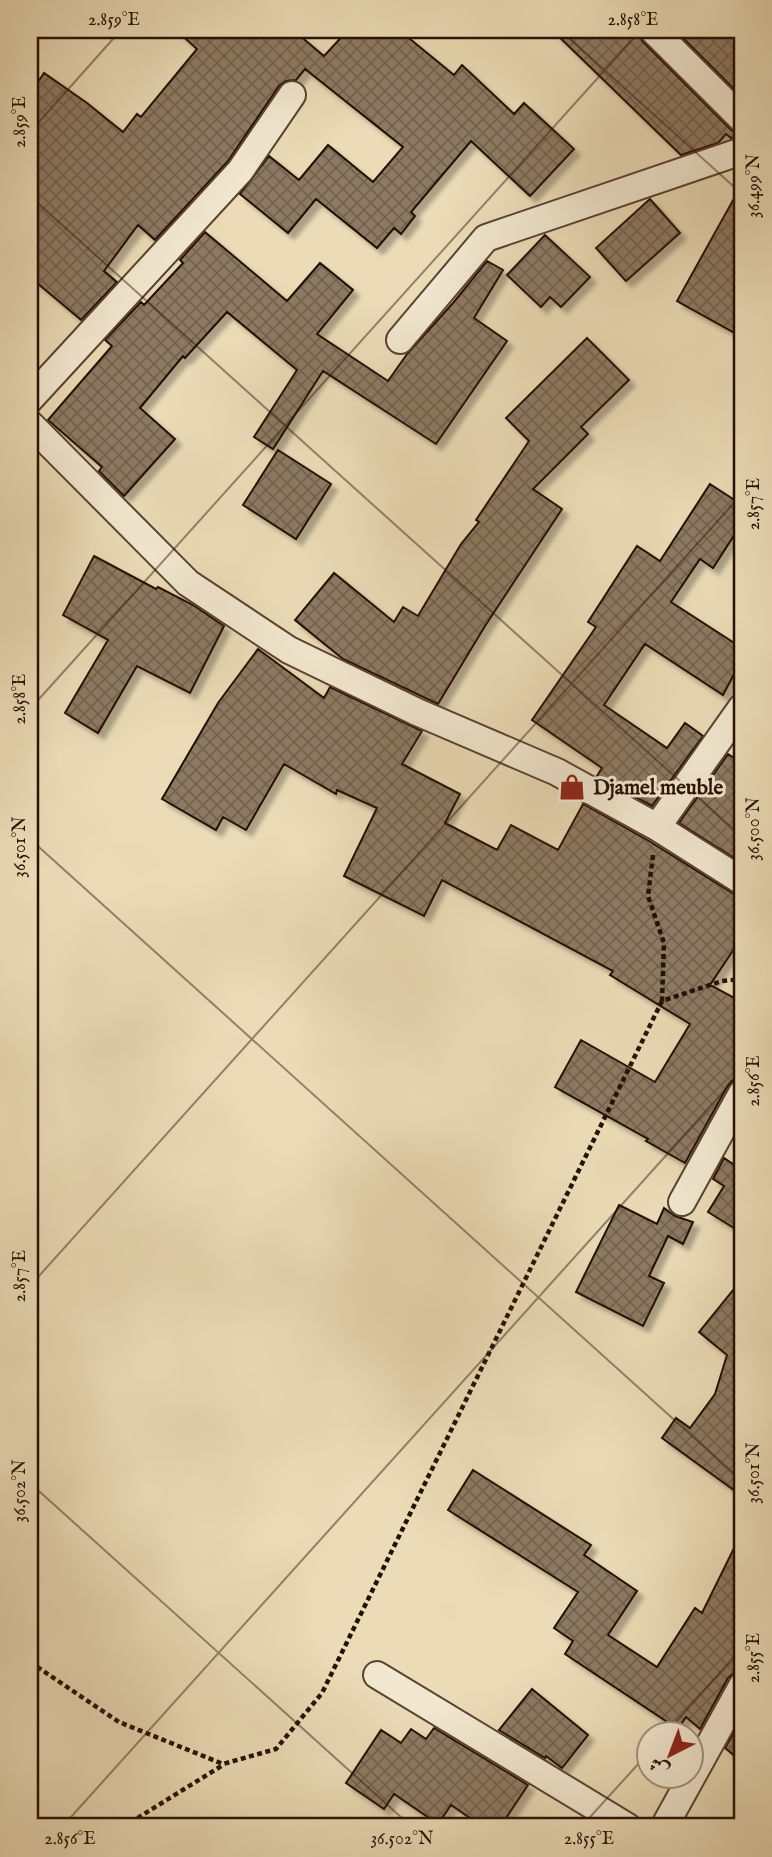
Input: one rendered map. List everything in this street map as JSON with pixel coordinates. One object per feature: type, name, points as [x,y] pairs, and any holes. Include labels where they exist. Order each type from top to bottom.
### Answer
[{"type":"street","points":[[653,30],[742,119]]},
{"type":"street","points":[[30,399],[240,171],[292,95]]},
{"type":"street","points":[[400,340],[486,238],[742,151]]},
{"type":"street","points":[[30,424],[188,583],[289,650],[417,712],[557,772],[657,827],[742,881]]},
{"type":"street","points":[[657,827],[742,707]]},
{"type":"street","points":[[682,1202],[742,1093]]},
{"type":"street","points":[[377,1675],[628,1827]]},
{"type":"street","points":[[663,1827],[742,1686]]},
{"type":"path","points":[[123,1827],[223,1764],[276,1749],[322,1693],[662,1001],[664,943],[648,896],[657,827]]},
{"type":"path","points":[[662,1001],[722,981],[742,979]]},
{"type":"path","points":[[30,1662],[119,1722],[223,1764]]},
{"type":"building","points":[[176,30],[293,30],[324,56],[348,30],[399,30],[454,75],[462,65],[514,114],[524,103],[574,149],[530,196],[471,141],[411,212],[415,216],[401,234],[394,228],[377,248],[316,199],[288,233],[240,194],[269,156],[299,180],[328,145],[373,182],[403,147],[305,69],[296,80],[286,81],[279,86],[228,161],[155,240],[138,225],[104,271],[117,282],[81,320],[30,277],[30,94],[44,73],[123,132],[137,114],[141,117],[197,49]]},
{"type":"building","points":[[552,30],[638,30],[642,41],[731,130],[742,136],[731,138],[726,134],[718,143],[681,155]]},
{"type":"building","points":[[675,30],[742,30],[742,97]]},
{"type":"building","points":[[742,184],[742,337],[677,301]]},
{"type":"building","points":[[650,199],[680,233],[626,281],[596,248]]},
{"type":"building","points":[[205,232],[287,301],[320,263],[353,290],[317,334],[388,381],[407,354],[487,261],[503,270],[474,318],[507,341],[436,444],[323,371],[273,449],[254,437],[297,370],[227,312],[185,358],[183,356],[140,408],[175,439],[124,496],[99,471],[102,467],[48,420],[112,346],[105,340],[141,302],[144,305],[183,263],[180,260]]},
{"type":"building","points":[[545,235],[590,277],[561,307],[550,297],[541,307],[507,275]]},
{"type":"building","points":[[587,338],[629,380],[581,427],[588,434],[533,489],[562,509],[485,626],[438,704],[343,659],[295,620],[334,573],[394,622],[403,607],[418,616],[461,544],[479,522],[476,520],[529,441],[506,418]]},
{"type":"building","points":[[278,450],[331,484],[296,539],[243,505]]},
{"type":"building","points":[[710,484],[742,505],[742,523],[713,568],[700,559],[671,602],[742,648],[742,659],[723,695],[645,644],[604,705],[667,748],[685,723],[703,736],[652,806],[597,776],[602,768],[532,720],[596,627],[588,622],[637,546],[660,561]]},
{"type":"building","points":[[94,556],[193,605],[224,626],[190,693],[137,666],[98,733],[65,713],[108,640],[63,615]]},
{"type":"building","points":[[258,649],[324,698],[330,687],[422,731],[402,764],[460,794],[445,823],[497,850],[511,825],[558,850],[583,804],[742,897],[742,937],[710,985],[742,1002],[742,1077],[734,1079],[728,1085],[685,1163],[555,1087],[581,1040],[655,1082],[690,1024],[610,975],[613,971],[442,880],[424,916],[344,876],[377,808],[337,790],[336,794],[284,764],[246,830],[223,817],[216,830],[162,799],[218,703]]},
{"type":"building","points":[[728,754],[742,763],[742,863],[679,823]]},
{"type":"building","points":[[742,1156],[742,1233],[708,1212],[724,1186],[713,1179],[724,1158],[736,1166]]},
{"type":"building","points":[[619,1205],[657,1224],[664,1208],[675,1216],[693,1222],[683,1244],[668,1236],[649,1276],[664,1283],[643,1326],[576,1292]]},
{"type":"building","points":[[742,1279],[742,1496],[662,1438],[676,1418],[690,1428],[715,1394],[727,1355],[699,1332]]},
{"type":"building","points":[[473,1470],[591,1545],[584,1555],[637,1591],[608,1635],[657,1667],[695,1608],[702,1613],[742,1532],[742,1670],[728,1678],[705,1720],[690,1720],[686,1717],[684,1720],[664,1720],[565,1654],[573,1641],[554,1628],[578,1592],[448,1510]]},
{"type":"building","points":[[532,1689],[588,1735],[562,1768],[499,1730]]},
{"type":"building","points":[[742,1718],[742,1762],[725,1748]]},
{"type":"building","points":[[434,1728],[528,1785],[500,1827],[483,1827],[451,1805],[438,1824],[394,1794],[384,1809],[346,1783],[381,1730],[401,1743],[411,1729],[426,1739]]},
{"type":"place","name":"Djamel meuble","points":[[572,787]]}]
